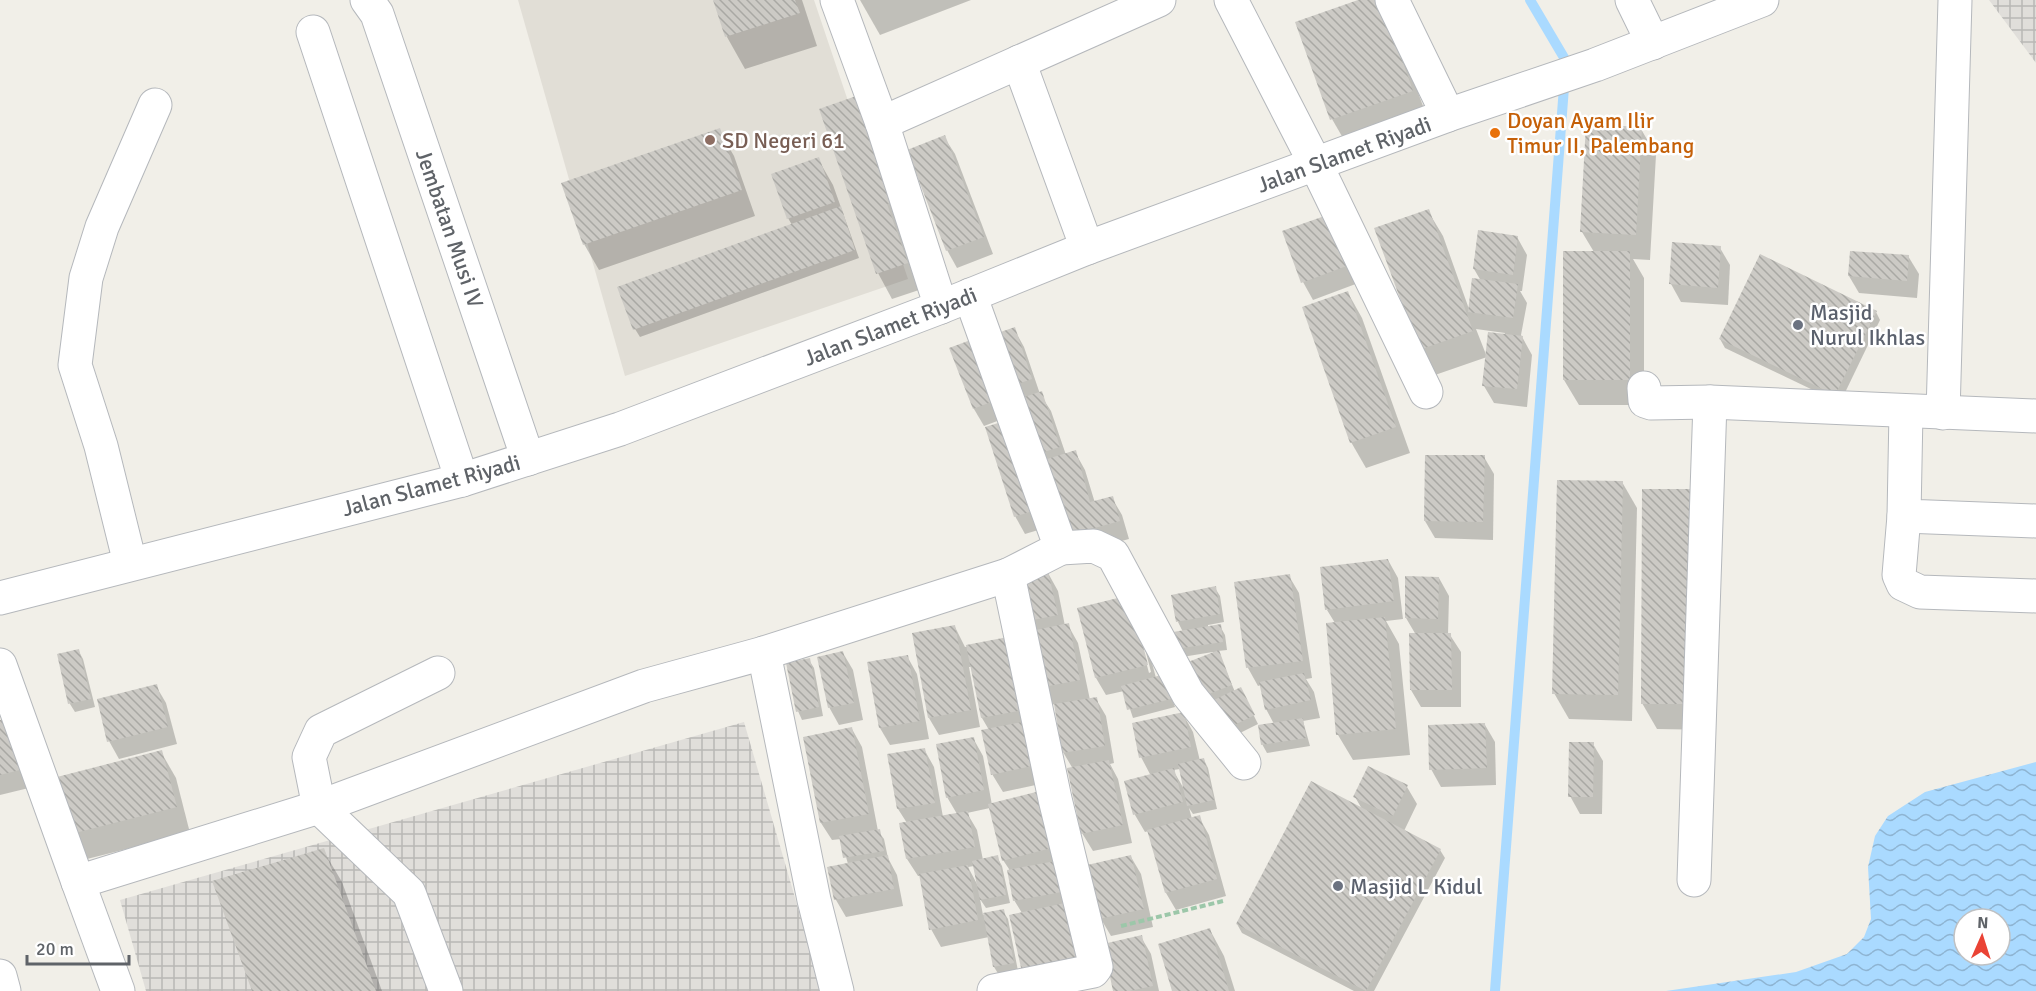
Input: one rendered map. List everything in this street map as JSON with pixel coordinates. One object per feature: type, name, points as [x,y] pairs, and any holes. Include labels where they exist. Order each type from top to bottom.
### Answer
[{"type":"street","name":"Jembatan Musi IV","points":[[367,0],[377,14],[528,459]]},
{"type":"street","points":[[837,0],[882,123],[941,307]]},
{"type":"street","points":[[882,123],[1159,0]]},
{"type":"street","points":[[1232,0],[1316,165],[1426,392]]},
{"type":"street","points":[[1392,0],[1448,115]]},
{"type":"street","points":[[1632,0],[1653,43]]},
{"type":"street","name":"Jalan Slamet Riyadi","points":[[0,598],[462,480],[620,429],[941,307],[1087,248],[1448,115],[1595,65],[1762,0]]},
{"type":"street","points":[[1943,414],[1955,0]]},
{"type":"street","points":[[313,32],[462,480]]},
{"type":"street","points":[[1019,62],[1087,248]]},
{"type":"street","points":[[130,563],[101,446],[75,365],[86,278],[102,227],[155,105]]},
{"type":"street","points":[[970,295],[1061,548]]},
{"type":"street","points":[[1644,388],[1645,400],[1651,403],[1710,402],[1943,414],[2036,416]]},
{"type":"street","points":[[1694,880],[1710,402]]},
{"type":"street","points":[[1906,412],[1904,516],[1899,575],[1903,584],[1920,592],[2036,596]]},
{"type":"street","points":[[1904,516],[2036,521]]},
{"type":"street","points":[[78,882],[319,807],[644,686],[764,653],[1008,575],[1061,548],[1094,546],[1113,555],[1188,694],[1244,763]]},
{"type":"street","points":[[994,991],[1093,971],[1096,963],[1055,799],[1008,575]]},
{"type":"street","points":[[764,653],[814,900],[837,991]]},
{"type":"street","points":[[0,665],[118,991]]},
{"type":"street","points":[[438,673],[321,731],[309,757],[319,807],[409,893],[446,991]]},
{"type":"street","points":[[0,976],[4,991]]},
{"type":"path","points":[[1088,933],[1222,901]]},
{"type":"shaded area","name":"SD Negeri 61","points":[[518,0],[814,0],[908,279],[625,376]]},
{"type":"shaded area","points":[[1989,0],[2036,0],[2036,63]]},
{"type":"shaded area","points":[[744,722],[822,991],[146,991],[120,900]]},
{"type":"water","points":[[2036,762],[2036,991],[1666,991],[1796,972],[1847,954],[1864,937],[1871,919],[1868,867],[1875,836],[1888,816],[1925,792]]},
{"type":"building","points":[[713,0],[795,0],[800,13],[725,37]]},
{"type":"building","points":[[1358,0],[1381,0],[1413,91],[1330,120],[1295,22]]},
{"type":"building","points":[[859,95],[896,201],[887,204],[908,263],[876,274],[819,109]]},
{"type":"building","points":[[1586,124],[1642,127],[1636,235],[1580,232]]},
{"type":"building","points":[[720,128],[742,190],[583,245],[561,183]]},
{"type":"building","points":[[945,135],[984,237],[946,251],[907,150]]},
{"type":"building","points":[[819,157],[835,202],[787,219],[771,174]]},
{"type":"building","points":[[841,206],[855,250],[633,330],[617,287]]},
{"type":"building","points":[[1429,209],[1473,331],[1419,350],[1374,228]]},
{"type":"building","points":[[1333,213],[1352,264],[1301,283],[1282,231]]},
{"type":"building","points":[[1478,230],[1518,236],[1513,275],[1473,269]]},
{"type":"building","points":[[1672,242],[1721,246],[1718,288],[1669,284]]},
{"type":"building","points":[[1563,251],[1630,251],[1630,380],[1563,380]]},
{"type":"building","points":[[1850,251],[1909,255],[1907,281],[1848,276]]},
{"type":"building","name":"Masjid Nurul Ikhlas","points":[[1760,254],[1877,311],[1835,395],[1719,339]]},
{"type":"building","points":[[1472,278],[1518,284],[1513,318],[1468,312]]},
{"type":"building","points":[[1348,291],[1396,427],[1350,443],[1302,307]]},
{"type":"building","points":[[1015,327],[1032,379],[1009,387],[992,335]]},
{"type":"building","points":[[1488,332],[1523,336],[1517,389],[1482,386]]},
{"type":"building","points":[[976,338],[999,399],[973,409],[949,348]]},
{"type":"building","points":[[1042,391],[1060,447],[1037,454],[1019,399]]},
{"type":"building","points":[[1008,420],[1036,510],[1014,517],[985,427]]},
{"type":"building","points":[[1076,450],[1090,502],[1113,496],[1120,521],[1065,536],[1044,460]]},
{"type":"building","points":[[1425,455],[1485,455],[1483,522],[1424,521]]},
{"type":"building","points":[[1557,480],[1623,481],[1618,695],[1552,694]]},
{"type":"building","points":[[1642,489],[1701,489],[1700,704],[1641,704]]},
{"type":"building","points":[[1388,559],[1394,601],[1325,610],[1320,567]]},
{"type":"building","points":[[1048,572],[1058,615],[1028,621],[1018,578]]},
{"type":"building","points":[[1290,574],[1303,661],[1246,668],[1234,582]]},
{"type":"building","points":[[1405,576],[1439,577],[1438,619],[1405,618]]},
{"type":"building","points":[[1216,586],[1220,614],[1176,622],[1171,595]]},
{"type":"building","points":[[1130,595],[1148,665],[1095,678],[1077,608]]},
{"type":"building","points":[[1385,617],[1396,729],[1336,735],[1326,623]]},
{"type":"building","points":[[1069,623],[1080,680],[1038,688],[1026,632]]},
{"type":"building","points":[[1221,624],[1223,642],[1175,649],[1173,632]]},
{"type":"building","points":[[955,625],[971,710],[928,718],[912,633]]},
{"type":"building","points":[[1409,633],[1451,633],[1452,690],[1410,690]]},
{"type":"building","points":[[1013,636],[1028,709],[981,718],[966,645]]},
{"type":"building","points":[[79,649],[91,699],[68,704],[57,654]]},
{"type":"building","points":[[1219,650],[1232,685],[1201,697],[1188,662]]},
{"type":"building","points":[[843,651],[854,703],[828,708],[817,657]]},
{"type":"building","points":[[908,655],[920,721],[879,728],[867,662]]},
{"type":"building","points":[[810,658],[819,707],[796,712],[786,663]]},
{"type":"building","points":[[1304,673],[1311,700],[1265,710],[1259,682]]},
{"type":"building","points":[[1165,674],[1171,699],[1127,710],[1121,686]]},
{"type":"building","points":[[157,684],[168,727],[107,742],[97,699]]},
{"type":"building","points":[[1241,687],[1255,715],[1228,728],[1214,700]]},
{"type":"building","points":[[1097,697],[1105,746],[1062,753],[1054,704]]},
{"type":"building","points":[[1184,712],[1191,747],[1139,758],[1132,723]]},
{"type":"building","points":[[15,716],[28,768],[0,775],[0,720]]},
{"type":"building","points":[[1303,718],[1306,738],[1261,745],[1258,725]]},
{"type":"building","points":[[1027,721],[1036,765],[991,775],[981,730]]},
{"type":"building","points":[[1485,723],[1487,768],[1429,770],[1428,725]]},
{"type":"building","points":[[852,727],[869,814],[820,823],[803,737]]},
{"type":"building","points":[[974,737],[984,790],[946,798],[936,744]]},
{"type":"building","points":[[1569,742],[1594,742],[1593,797],[1568,797]]},
{"type":"building","points":[[925,748],[935,803],[897,809],[887,754]]},
{"type":"building","points":[[162,750],[177,807],[71,834],[57,777]]},
{"type":"building","points":[[1204,758],[1214,800],[1187,806],[1178,764]]},
{"type":"building","points":[[1109,760],[1123,825],[1081,834],[1067,768]]},
{"type":"building","points":[[1368,766],[1408,785],[1393,816],[1353,797]]},
{"type":"building","points":[[1174,768],[1183,802],[1133,815],[1124,781]]},
{"type":"building","name":"Masjid L Kidul","points":[[1311,781],[1441,849],[1366,991],[1236,924]]},
{"type":"building","points":[[1040,791],[1055,847],[1002,861],[988,804]]},
{"type":"building","points":[[968,811],[975,847],[906,859],[899,823]]},
{"type":"building","points":[[1200,815],[1217,879],[1165,893],[1147,830]]},
{"type":"building","points":[[880,829],[884,851],[843,858],[839,836]]},
{"type":"building","points":[[324,848],[376,991],[252,991],[212,881]]},
{"type":"building","points":[[888,855],[894,889],[834,900],[827,867]]},
{"type":"building","points":[[998,855],[1006,895],[980,900],[972,861]]},
{"type":"building","points":[[1131,855],[1144,909],[1099,919],[1087,865]]},
{"type":"building","points":[[1061,860],[1067,891],[1013,901],[1007,870]]},
{"type":"building","points":[[968,865],[978,920],[929,930],[919,874]]},
{"type":"building","points":[[1074,901],[1086,958],[1022,972],[1009,915]]},
{"type":"building","points":[[1004,909],[1014,963],[993,967],[983,913]]},
{"type":"building","points":[[1210,928],[1229,991],[1172,991],[1158,944]]},
{"type":"building","points":[[1142,935],[1153,986],[1129,991],[1113,991],[1103,944]]},
{"type":"waterway","points":[[1495,991],[1566,61],[1530,0]]},
{"type":"place","name":"Doyan Ayam Ilir Timur II, Palembang","points":[[1495,133]]},
{"type":"place","name":"SD Negeri 61","points":[[710,140]]},
{"type":"place","name":"Masjid Nurul Ikhlas","points":[[1798,325]]},
{"type":"place","name":"Masjid L Kidul","points":[[1338,886]]}]
